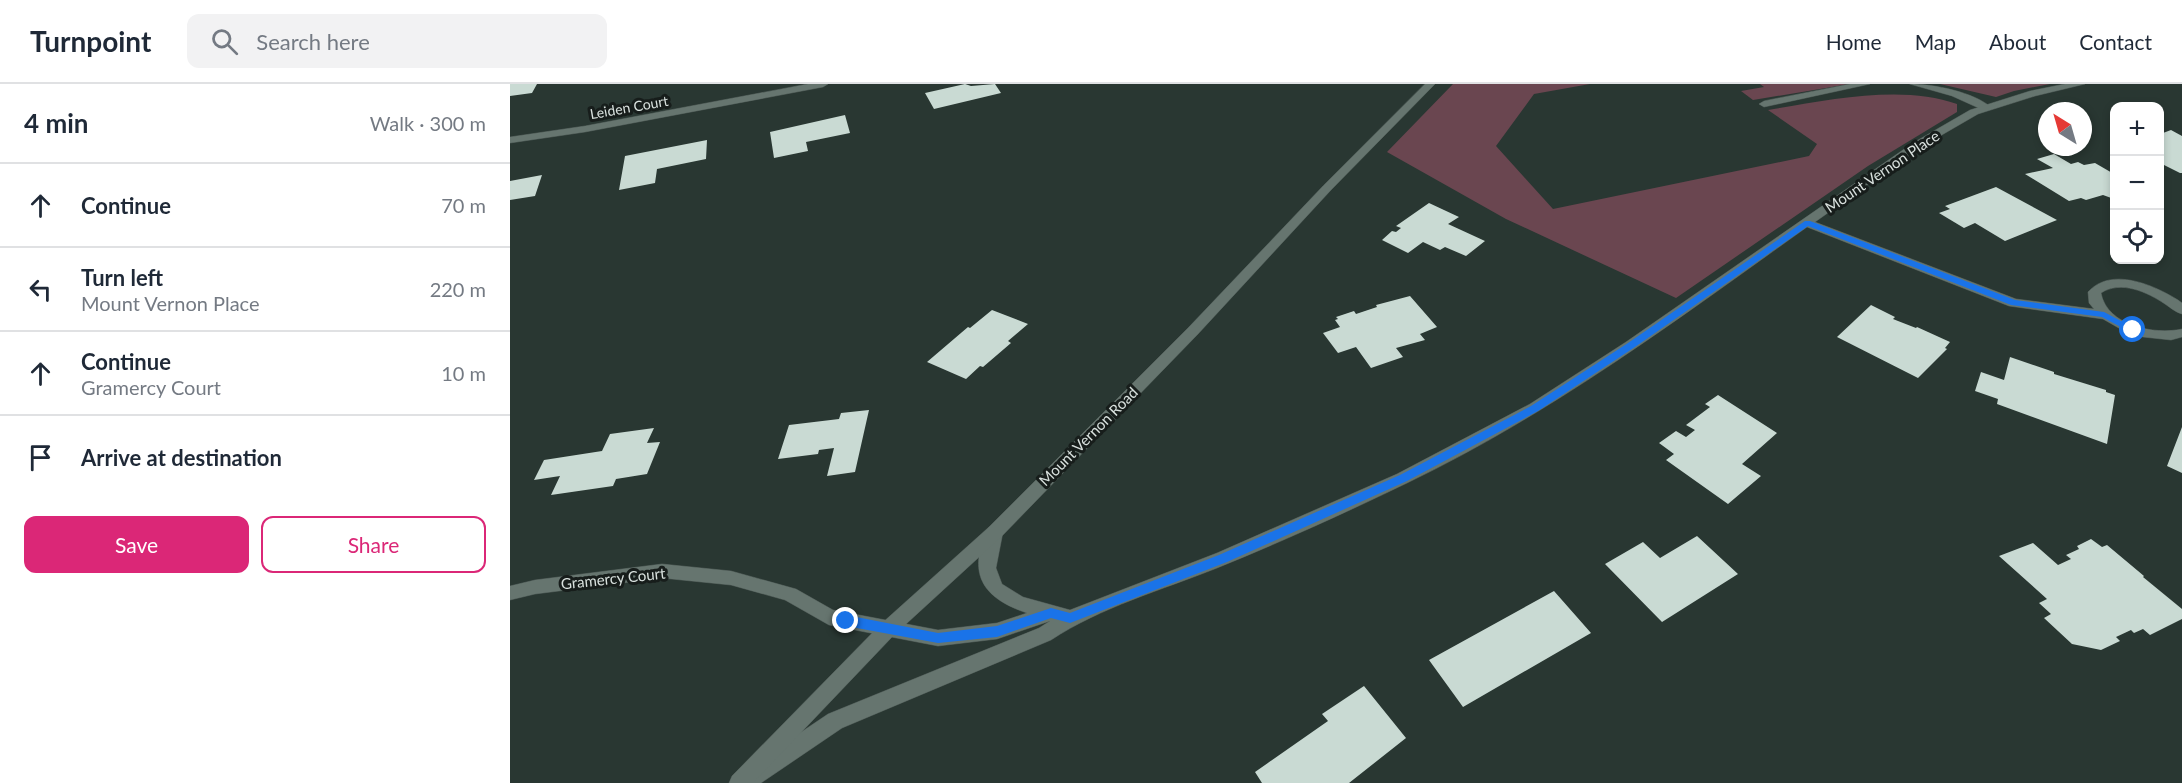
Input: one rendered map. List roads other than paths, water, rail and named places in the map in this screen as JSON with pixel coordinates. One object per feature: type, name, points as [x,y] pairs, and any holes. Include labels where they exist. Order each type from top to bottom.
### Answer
[{"type":"street","name":"Leiden Court","points":[[510,140],[585,129],[824,84]]},
{"type":"street","name":"Mount Vernon Road","points":[[741,783],[887,630],[995,532],[1193,331],[1327,188],[1430,84]]},
{"type":"street","points":[[1764,104],[1865,84]]},
{"type":"street","points":[[1915,84],[1955,94],[1987,108]]},
{"type":"street","name":"Mount Vernon Place","points":[[741,783],[835,721],[1045,634],[1070,618],[1223,558],[1393,483],[1525,414],[1640,339],[1917,145],[1974,112],[2033,93],[2080,84]]},
{"type":"street","points":[[1807,223],[2014,303],[2104,315],[2133,330],[2150,335],[2166,336],[2182,333]]},
{"type":"street","points":[[2104,315],[2093,299],[2094,292],[2107,284],[2132,285],[2148,289],[2163,296],[2182,310]]},
{"type":"street","points":[[995,532],[988,551],[987,567],[989,579],[998,593],[1016,603],[1070,618]]},
{"type":"street","name":"Gramercy Court","points":[[510,593],[535,586],[662,571],[731,578],[790,594],[829,617],[887,630]]},
{"type":"street","points":[[887,630],[938,638],[997,632],[1051,613]]}]
